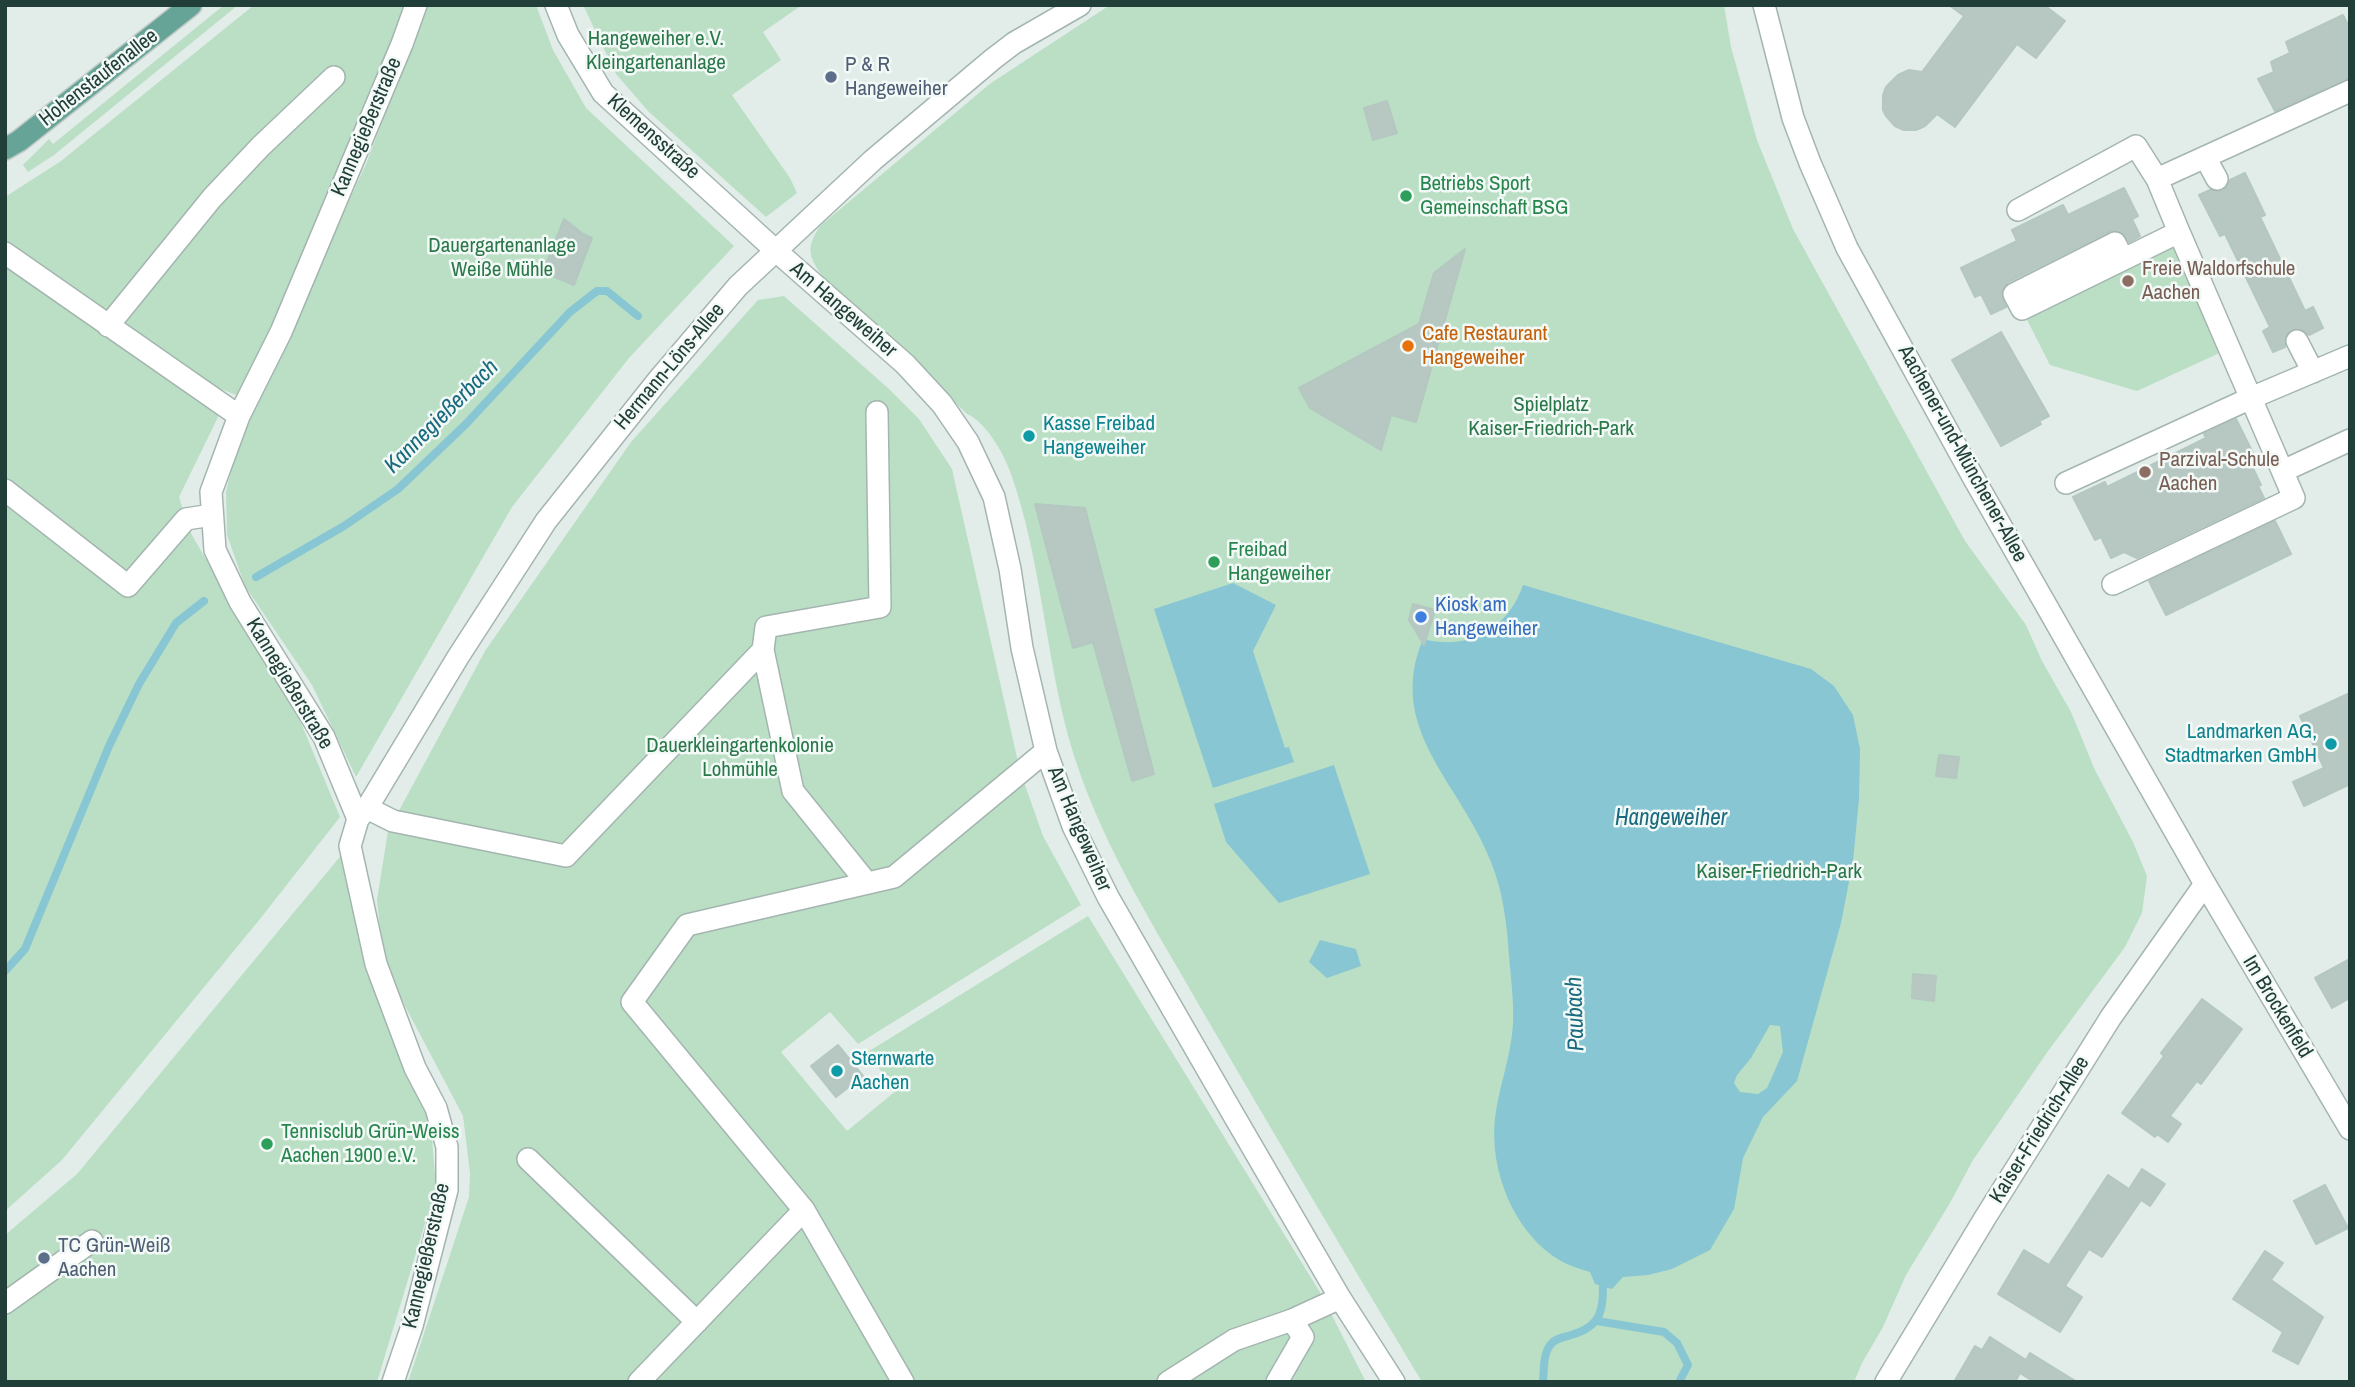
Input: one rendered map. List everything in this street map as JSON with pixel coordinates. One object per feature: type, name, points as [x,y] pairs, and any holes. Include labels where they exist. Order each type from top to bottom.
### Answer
[{"type":"main road","name":"Hohenstaufenallee","points":[[5,149],[110,72],[191,5]]},
{"type":"street","name":"Kannegießerstraße","points":[[393,1382],[412,1326],[447,1190],[447,1147],[436,1108],[415,1068],[376,964],[350,846],[362,813],[324,737],[240,602],[215,550],[211,492],[239,416],[281,332],[416,5]]},
{"type":"street","name":"Klemensstraße","points":[[556,5],[568,35],[603,93],[775,250]]},
{"type":"street","name":"Hermann-Löns-Allee","points":[[362,813],[546,521],[659,379],[738,286],[873,160],[993,59],[1014,43],[1080,5]]},
{"type":"street","name":"Aachener-und-Münchener-Allee","points":[[1764,5],[1793,118],[1847,248],[1973,477],[2205,884]]},
{"type":"street","points":[[108,326],[212,198],[261,146],[334,76]]},
{"type":"street","points":[[2157,179],[2350,91]]},
{"type":"street","points":[[2028,211],[2136,146],[2157,179],[2294,498],[2113,584]]},
{"type":"street","points":[[2205,157],[2217,179]]},
{"type":"street","points":[[2123,259],[2179,232]]},
{"type":"street","name":"Am Hangeweiher","points":[[775,250],[905,364],[942,404],[968,442],[994,498],[1010,569],[1022,648],[1046,751],[1073,826],[1108,897],[1340,1298],[1394,1382]]},
{"type":"street","points":[[5,253],[239,416]]},
{"type":"street","points":[[2297,341],[2313,372]]},
{"type":"street","points":[[2066,482],[2250,398],[2350,356]]},
{"type":"street","points":[[867,883],[793,791],[763,650],[766,627],[880,607],[877,412]]},
{"type":"street","points":[[2283,471],[2350,440]]},
{"type":"street","points":[[5,490],[128,586],[186,519],[212,515]]},
{"type":"street","points":[[362,813],[566,856],[763,650]]},
{"type":"street","points":[[902,1382],[804,1210],[632,1002],[687,925],[894,877],[1046,751]]},
{"type":"street","name":"Im Brockenfeld","points":[[2205,884],[2350,1129]]},
{"type":"street","name":"Kaiser-Friedrich-Allee","points":[[1886,1382],[2110,1017],[2205,884]]},
{"type":"street","points":[[528,1160],[697,1322]]},
{"type":"street","points":[[639,1382],[804,1210]]},
{"type":"street","points":[[5,1303],[92,1241]]},
{"type":"street","points":[[1168,1382],[1234,1340],[1292,1320],[1340,1298]]},
{"type":"street","points":[[1276,1382],[1303,1337],[1292,1320]]},
{"type":"green space","points":[[224,5],[238,5],[54,155],[28,172],[23,165],[49,139],[53,144]]},
{"type":"green space","points":[[254,5],[409,5],[397,44],[241,397],[211,385],[220,413],[179,497],[189,530],[301,723],[340,817],[62,1160],[5,1211],[5,197],[61,161]]},
{"type":"green space","name":"Dauergartenanlage Weiße Mühle","points":[[427,5],[536,5],[553,50],[586,108],[734,246],[629,358],[512,507],[356,777],[312,685],[245,586],[227,535],[226,492],[238,441],[366,164]]},
{"type":"green space","name":"Hangeweiher e.V. Kleingartenanlage","points":[[583,5],[802,5],[763,32],[781,60],[732,95],[790,178],[797,193],[766,217],[648,111],[616,74]]},
{"type":"green space","name":"Kaiser-Friedrich-Park","points":[[1110,5],[1724,5],[1731,47],[1757,140],[1793,229],[1965,541],[2026,625],[2042,661],[2071,712],[2095,770],[2133,842],[2147,876],[2142,913],[2125,947],[2046,1054],[1973,1160],[1906,1275],[1854,1382],[1422,1382],[1257,1105],[1128,880],[1095,811],[1069,739],[1029,539],[1004,457],[981,424],[967,414],[823,277],[811,252],[812,240],[820,226],[991,83]]},
{"type":"green space","points":[[2178,235],[2226,350],[2137,391],[2050,365],[2023,312]]},
{"type":"green space","name":"Dauerkleingartenkolonie Lohmühle","points":[[784,296],[919,419],[952,469],[1020,771],[1043,836],[1081,905],[858,1044],[830,1012],[781,1052],[847,1131],[897,1090],[866,1053],[1088,916],[1321,1294],[1366,1382],[408,1382],[469,1197],[470,1173],[463,1116],[384,966],[377,900],[388,831],[485,651],[631,442],[758,300]]},
{"type":"green space","name":"Tennisclub Grün-Weiss Aachen 1900 e.V.","points":[[343,853],[365,969],[430,1114],[436,1187],[377,1382],[5,1382],[5,1235],[77,1174]]},
{"type":"water","points":[[1233,583],[1276,605],[1253,651],[1285,748],[1289,747],[1294,762],[1213,788],[1154,609]]},
{"type":"water","name":"Hangeweiher","points":[[1523,585],[1811,669],[1834,686],[1853,715],[1860,749],[1859,799],[1853,861],[1841,923],[1797,1081],[1763,1117],[1743,1158],[1734,1209],[1710,1250],[1672,1269],[1623,1277],[1612,1289],[1595,1284],[1590,1272],[1564,1263],[1544,1249],[1518,1218],[1501,1179],[1494,1138],[1495,1118],[1510,1048],[1513,1015],[1504,908],[1491,862],[1478,833],[1432,755],[1420,729],[1413,701],[1414,671],[1423,639],[1456,642],[1471,639],[1497,625],[1508,614]],"holes":[[[1770,1025],[1780,1026],[1783,1052],[1767,1088],[1758,1094],[1740,1092],[1734,1083],[1737,1075],[1751,1058]]]},
{"type":"water","points":[[1334,765],[1370,874],[1279,903],[1226,842],[1214,804]]},
{"type":"water","points":[[1320,940],[1356,949],[1361,966],[1327,978],[1309,962]]},
{"type":"building","points":[[1949,5],[2044,5],[2065,21],[2036,58],[2017,44],[1955,127],[1937,114],[1925,126],[1916,130],[1904,130],[1895,126],[1886,116],[1883,110],[1883,95],[1886,87],[1898,75],[1909,70],[1922,72],[1964,16]]},
{"type":"building","points":[[2343,15],[2350,29],[2350,78],[2275,111],[2258,79],[2274,72],[2271,62],[2290,53],[2286,42]]},
{"type":"building","points":[[1387,101],[1397,133],[1373,140],[1364,108]]},
{"type":"building","points":[[2245,173],[2265,215],[2260,217],[2305,311],[2313,307],[2323,328],[2309,335],[2303,330],[2292,329],[2286,335],[2285,347],[2273,352],[2263,331],[2270,327],[2225,234],[2220,236],[2199,195],[2210,190],[2223,191],[2230,180]]},
{"type":"building","points":[[2124,188],[2138,216],[2132,219],[2140,236],[2129,242],[2122,232],[2110,231],[2008,282],[2001,293],[2006,307],[1991,314],[1981,294],[1975,297],[1961,268],[2017,241],[2012,230],[2063,205],[2068,215]]},
{"type":"building","points":[[564,219],[592,238],[574,285],[543,272]]},
{"type":"building","name":"Cafe Restaurant Hangeweiher","points":[[1465,249],[1416,422],[1391,415],[1381,450],[1310,408],[1299,388],[1419,324],[1434,273]]},
{"type":"building","points":[[2001,332],[2049,416],[2039,421],[2041,424],[2001,446],[1952,360]]},
{"type":"building","points":[[2236,419],[2257,461],[2251,464],[2264,498],[2137,558],[2124,552],[2111,558],[2101,537],[2095,540],[2073,497],[2105,482],[2107,487],[2206,438],[2204,434]]},
{"type":"building","points":[[1035,504],[1085,508],[1154,774],[1132,781],[1093,642],[1073,648]]},
{"type":"building","points":[[2275,521],[2291,554],[2166,615],[2149,581]]},
{"type":"building","name":"Kiosk am Hangeweiher","points":[[1413,604],[1435,610],[1424,645],[1409,620]]},
{"type":"building","name":"Landmarken AG, Stadtmarken GmbH","points":[[2350,693],[2350,784],[2304,806],[2293,782],[2324,768],[2300,716]]},
{"type":"building","points":[[1939,755],[1959,757],[1956,778],[1936,776]]},
{"type":"building","points":[[2350,959],[2350,998],[2332,1008],[2315,978]]},
{"type":"building","points":[[1913,974],[1936,976],[1934,1001],[1912,998]]},
{"type":"building","points":[[2202,999],[2242,1029],[2201,1084],[2197,1081],[2170,1116],[2181,1124],[2168,1142],[2157,1134],[2155,1137],[2122,1113],[2164,1056],[2161,1053]]},
{"type":"building","name":"Sternwarte Aachen","points":[[838,1045],[863,1076],[836,1097],[811,1066]]},
{"type":"building","points":[[2142,1169],[2165,1184],[2150,1206],[2141,1200],[2102,1257],[2089,1249],[2065,1286],[2082,1297],[2060,1332],[1998,1294],[2024,1250],[2049,1265],[2108,1175],[2129,1189]]},
{"type":"building","points":[[2325,1185],[2348,1228],[2316,1244],[2294,1201]]},
{"type":"building","points":[[2265,1251],[2283,1263],[2271,1280],[2323,1317],[2298,1364],[2273,1351],[2283,1332],[2233,1299]]},
{"type":"building","points":[[1990,1337],[2026,1360],[2030,1353],[2077,1382],[2034,1382],[2020,1373],[2015,1382],[1954,1382],[1975,1346],[1982,1350]]},
{"type":"waterway","name":"Kannegießerbach","points":[[256,577],[344,526],[398,489],[466,424],[570,312],[597,291],[607,291],[638,316]]},
{"type":"waterway","name":"Kannegießerbach","points":[[5,971],[25,949],[109,746],[139,684],[176,623],[204,601]]},
{"type":"waterway","name":"Paubach","points":[[1543,1382],[1545,1357],[1551,1344],[1590,1327],[1599,1315],[1603,1279]]},
{"type":"waterway","points":[[1597,1321],[1664,1332],[1677,1343],[1688,1365],[1679,1382]]},
{"type":"place","name":"P & R Hangeweiher","points":[[831,77]]},
{"type":"place","name":"Betriebs Sport Gemeinschaft BSG","points":[[1406,196]]},
{"type":"place","name":"Freie Waldorfschule Aachen","points":[[2128,281]]},
{"type":"place","name":"Cafe Restaurant Hangeweiher","points":[[1408,346]]},
{"type":"place","name":"Kasse Freibad Hangeweiher","points":[[1029,436]]},
{"type":"place","name":"Parzival-Schule Aachen","points":[[2145,472]]},
{"type":"place","name":"Freibad Hangeweiher","points":[[1214,562]]},
{"type":"place","name":"Kiosk am Hangeweiher","points":[[1421,617]]},
{"type":"place","name":"Landmarken AG, Stadtmarken GmbH","points":[[2331,744]]},
{"type":"place","name":"Sternwarte Aachen","points":[[837,1071]]},
{"type":"place","name":"Tennisclub Grün-Weiss Aachen 1900 e.V.","points":[[267,1144]]},
{"type":"place","name":"TC Grün-Weiß Aachen","points":[[44,1258]]},
{"type":"park label","name":"Spielplatz Kaiser-Friedrich-Park","points":[[1551,417]]}]
